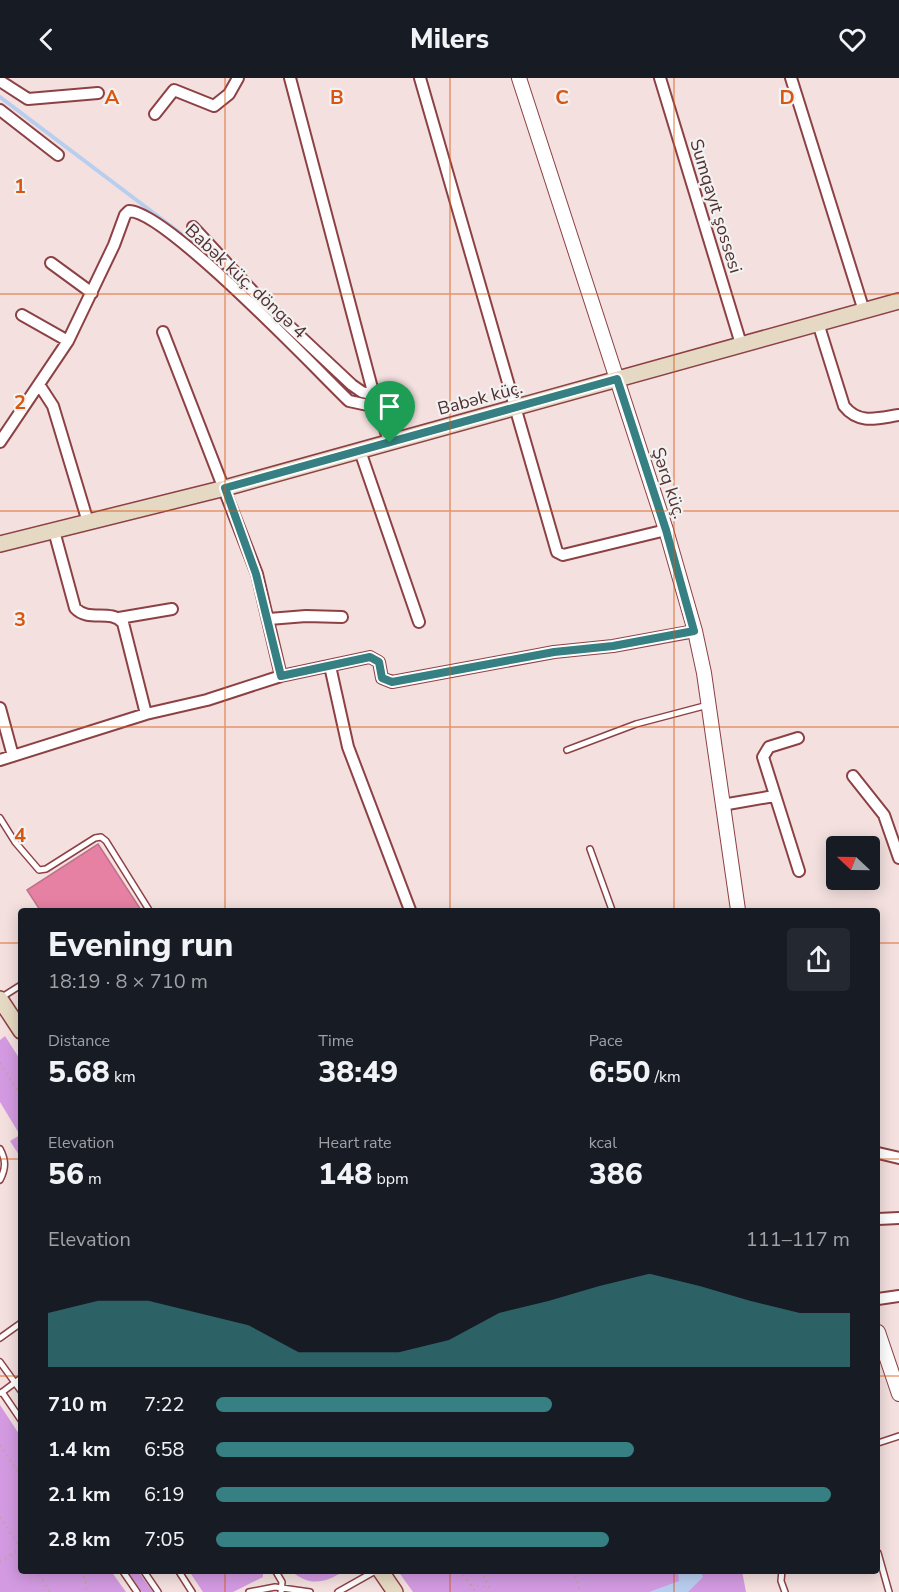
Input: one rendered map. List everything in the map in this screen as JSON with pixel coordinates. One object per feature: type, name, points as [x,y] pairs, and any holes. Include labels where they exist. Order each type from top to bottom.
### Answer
[{"type":"main road","name":"Babək küç.","points":[[0,544],[225,488],[899,301]]},
{"type":"main road","points":[[0,999],[4,1016],[18,1028]]},
{"type":"main road","points":[[382,1574],[395,1592]]},
{"type":"street","points":[[155,114],[174,90],[214,106],[229,94],[238,78]]},
{"type":"street","points":[[290,78],[377,407],[390,443]]},
{"type":"street","points":[[420,78],[515,409],[560,555],[666,530]]},
{"type":"street","name":"Şərq küç.","points":[[519,78],[666,530],[694,631],[708,705],[738,908]]},
{"type":"street","name":"Sumqayıt şossesi","points":[[660,78],[741,344]]},
{"type":"street","points":[[791,78],[864,311]]},
{"type":"street","points":[[0,81],[27,99],[98,93]]},
{"type":"street","points":[[0,110],[58,155]]},
{"type":"street","name":"Babək küç. döngə 4","points":[[0,440],[40,386],[69,341],[125,215],[137,211],[209,264],[349,401],[377,407]]},
{"type":"street","points":[[193,227],[257,296],[352,385],[362,392],[374,395]]},
{"type":"street","points":[[51,263],[92,293]]},
{"type":"street","points":[[22,315],[69,341]]},
{"type":"street","points":[[819,323],[844,406],[850,414],[865,419],[899,415]]},
{"type":"street","points":[[163,332],[225,488],[256,574],[269,619],[281,676]]},
{"type":"street","points":[[40,386],[53,406],[88,522]]},
{"type":"street","points":[[360,451],[419,622]]},
{"type":"street","points":[[54,531],[75,608],[86,616],[111,615],[123,624],[146,714]]},
{"type":"street","points":[[118,618],[172,609]]},
{"type":"street","points":[[269,619],[306,616],[342,617]]},
{"type":"street","points":[[0,760],[146,714],[207,700],[281,676],[370,657],[379,662],[382,678],[392,682],[554,652],[613,646],[694,631]]},
{"type":"street","points":[[330,666],[348,747],[409,908]]},
{"type":"street","points":[[0,708],[13,756]]},
{"type":"street","points":[[798,738],[764,751],[763,757],[799,871]]},
{"type":"street","points":[[853,776],[881,809],[899,858]]},
{"type":"street","points":[[722,805],[774,796]]},
{"type":"street","points":[[880,1153],[899,1158]]},
{"type":"street","points":[[880,1219],[899,1218]]},
{"type":"street","points":[[880,1299],[899,1296]]},
{"type":"street","points":[[880,1338],[899,1394]]},
{"type":"lane","points":[[567,750],[636,724],[708,705]]},
{"type":"lane","points":[[0,818],[15,842],[39,870],[46,869],[95,838],[101,837],[148,908]]},
{"type":"lane","points":[[590,849],[611,908]]},
{"type":"lane","points":[[0,999],[18,987]]},
{"type":"lane","points":[[0,1149],[5,1167],[0,1180]]},
{"type":"lane","points":[[0,1338],[18,1325]]},
{"type":"lane","points":[[0,1362],[18,1386]]},
{"type":"lane","points":[[18,1380],[1,1393],[18,1416]]},
{"type":"lane","points":[[880,1442],[899,1436]]},
{"type":"lane","points":[[880,1560],[889,1592]]},
{"type":"lane","points":[[125,1574],[137,1592]]},
{"type":"lane","points":[[146,1574],[158,1592]]},
{"type":"lane","points":[[181,1574],[192,1592]]},
{"type":"lane","points":[[276,1574],[282,1590]]},
{"type":"lane","points":[[338,1592],[372,1574]]},
{"type":"lane","points":[[782,1574],[781,1581],[785,1592]]},
{"type":"lane","points":[[249,1592],[265,1587],[310,1592]]},
{"type":"path","points":[[0,1063],[18,1091]]},
{"type":"path","points":[[0,1445],[18,1472]]},
{"type":"path","points":[[0,1517],[18,1544]]},
{"type":"path","points":[[0,1562],[18,1551]]},
{"type":"path","points":[[39,1574],[50,1592]]},
{"type":"path","points":[[84,1574],[87,1592]]},
{"type":"path","points":[[462,1574],[476,1592]]},
{"type":"path","points":[[483,1574],[491,1592]]},
{"type":"path","points":[[575,1574],[580,1592]]},
{"type":"path","points":[[471,1586],[488,1587]]},
{"type":"shaded area","points":[[5,1036],[18,1056],[18,1132],[0,1102],[0,1040]]},
{"type":"shaded area","points":[[18,1136],[18,1153],[10,1141]]},
{"type":"shaded area","points":[[0,1405],[18,1432],[18,1574],[113,1574],[126,1592],[0,1592]]},
{"type":"shaded area","points":[[129,1574],[140,1574],[153,1592],[142,1592]]},
{"type":"shaded area","points":[[191,1574],[263,1574],[263,1577],[233,1592],[203,1592]]},
{"type":"shaded area","points":[[295,1574],[338,1574],[318,1582]]},
{"type":"shaded area","points":[[400,1574],[743,1574],[746,1592],[413,1592]]},
{"type":"water","points":[[678,1574],[702,1574],[703,1577],[688,1592],[649,1592],[679,1581]]},
{"type":"building","points":[[98,844],[140,908],[39,908],[27,890]]},
{"type":"waterway","points":[[0,97],[196,245],[243,288]]},
{"type":"waterway","points":[[291,335],[357,399]]},
{"type":"route","points":[[617,379],[666,530],[694,631],[613,646],[512,659],[392,682],[382,678],[379,662],[370,657],[281,676],[269,619],[256,574],[225,488],[390,443],[617,379]]}]
